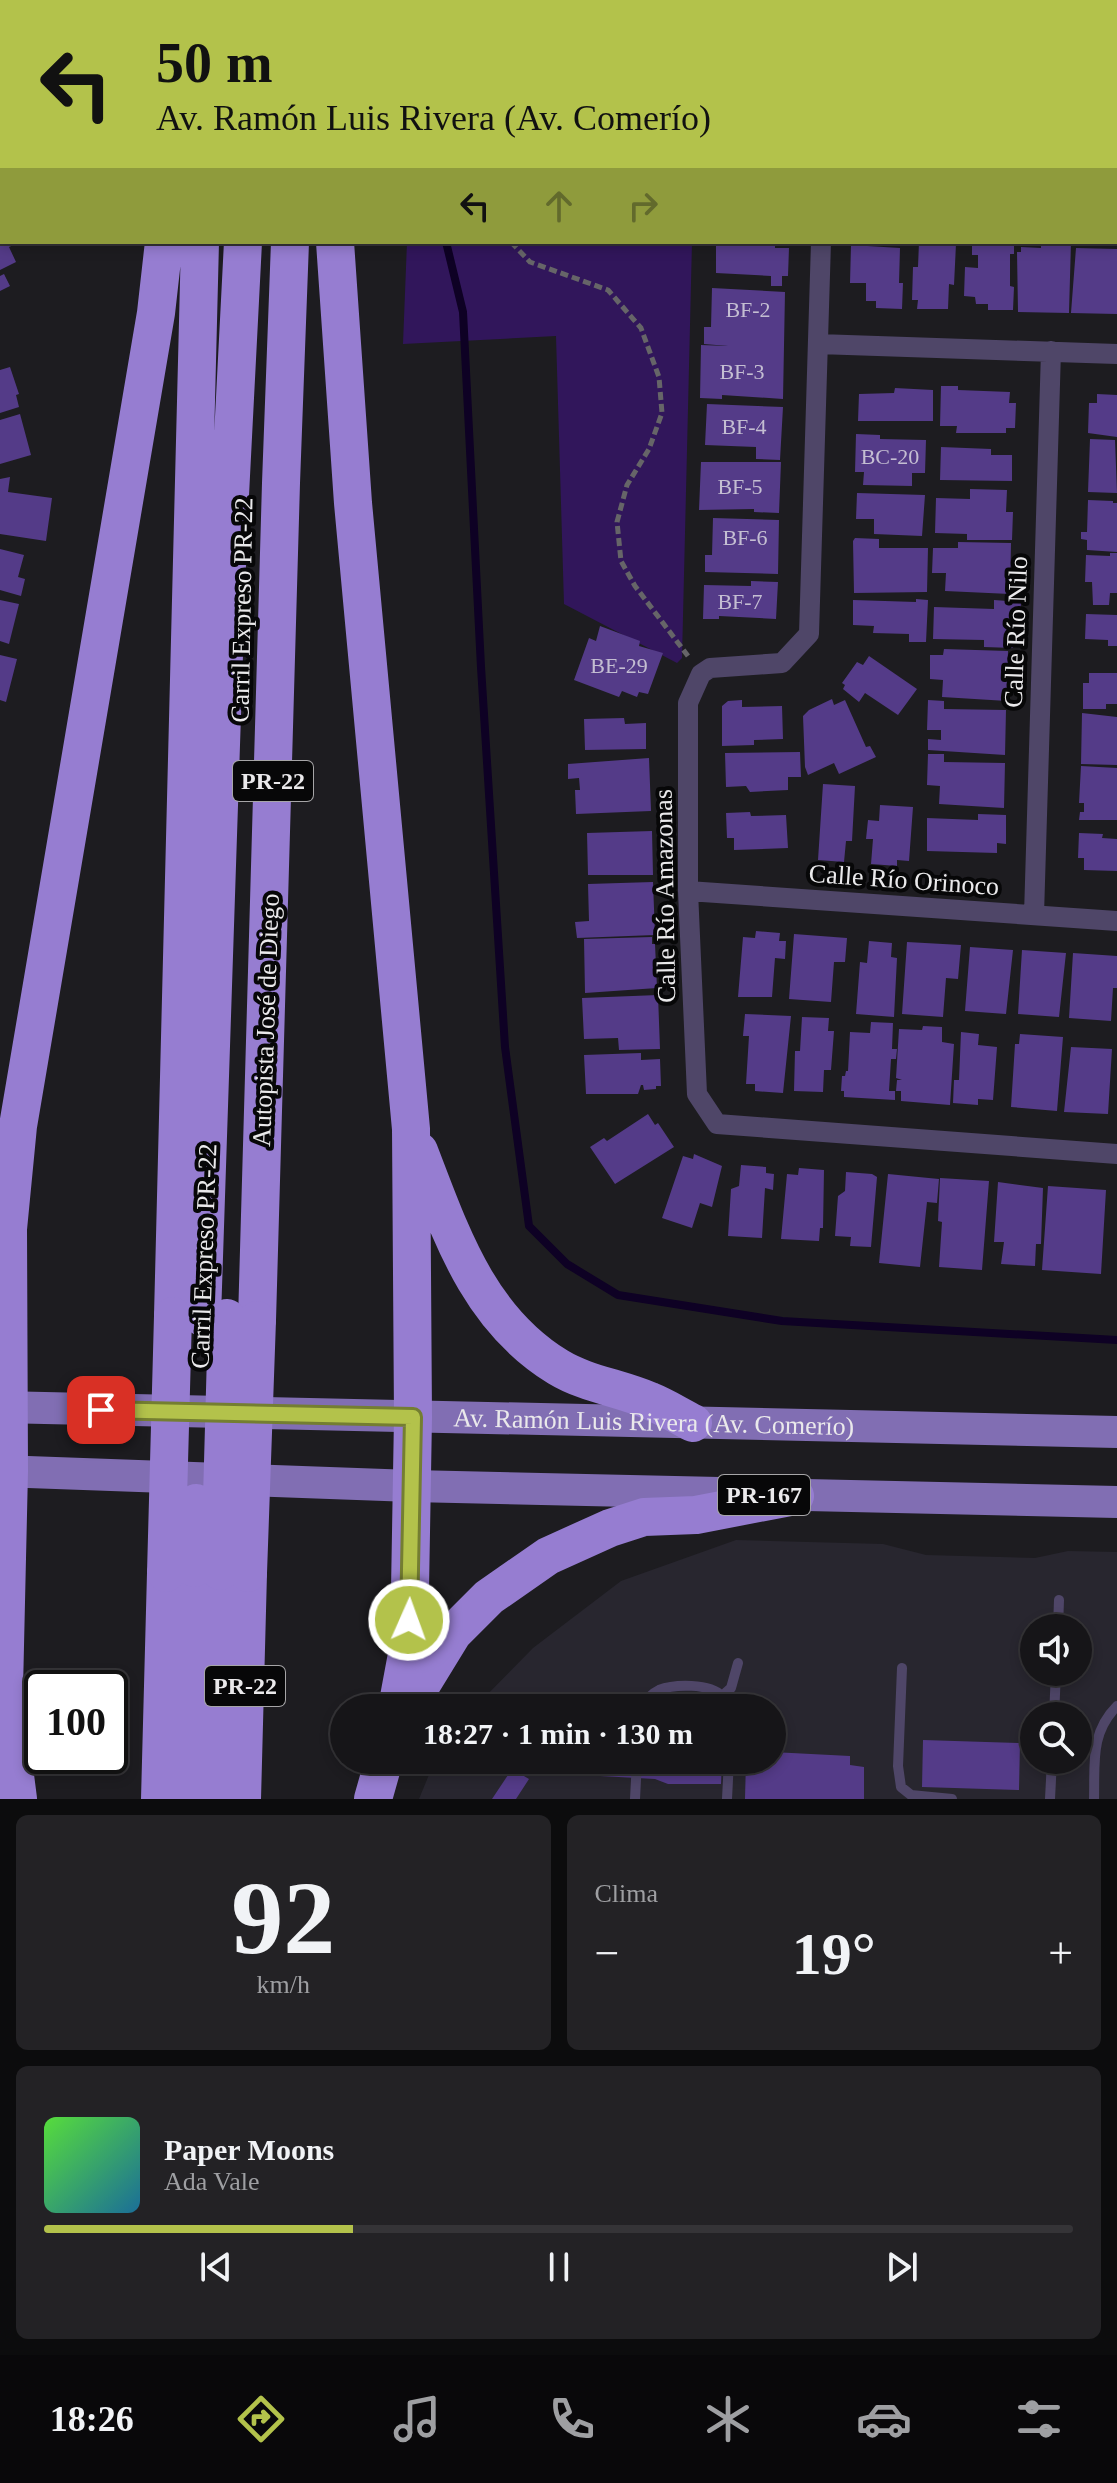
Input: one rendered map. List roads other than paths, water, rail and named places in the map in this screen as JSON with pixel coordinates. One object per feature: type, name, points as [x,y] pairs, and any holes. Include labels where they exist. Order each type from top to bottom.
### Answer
[{"type":"highway","points":[[16,1782],[4,1689],[4,1407],[8,1229],[18,1126],[156,313],[164,244]]},
{"type":"highway","name":"Autopista José de Diego","points":[[160,1799],[207,1571],[215,1318],[200,244]]},
{"type":"highway","name":"Carril Expreso PR-22","points":[[215,1318],[245,540],[241,321],[243,244]]},
{"type":"highway","name":"Autopista José de Diego","points":[[242,1799],[207,1571],[215,1318],[280,514],[290,244]]},
{"type":"highway","points":[[335,244],[353,503],[411,1129],[412,1486],[408,1649],[400,1694]]},
{"type":"highway","points":[[0,1179],[18,1126]]},
{"type":"highway","points":[[411,1129],[456,1247],[477,1286],[504,1320],[534,1351],[560,1368],[650,1401],[693,1423]]},
{"type":"highway","points":[[416,1694],[453,1633],[489,1597],[548,1556],[610,1528],[644,1517],[696,1515],[795,1496]]},
{"type":"highway","points":[[186,1799],[207,1571]]},
{"type":"highway","points":[[207,1571],[213,1799]]},
{"type":"highway","points":[[0,1727],[16,1782]]},
{"type":"highway","points":[[373,1799],[380,1774]]},
{"type":"main road","name":"Av. Ramón Luis Rivera (Av. Comerío)","points":[[4,1407],[1117,1432]]},
{"type":"main road","name":"PR-167","points":[[4,1471],[412,1486],[1117,1502]]},
{"type":"street","points":[[821,244],[818,344],[1117,354]]},
{"type":"street","name":"Calle Río Amazonas","points":[[818,344],[809,634],[782,663],[710,668],[701,674],[688,703],[688,891],[697,1094],[717,1124],[1117,1154]]},
{"type":"street","name":"Calle Río Nilo","points":[[1034,915],[1051,351]]},
{"type":"street","name":"Calle Río Orinoco","points":[[688,891],[1117,921]]},
{"type":"lane","points":[[1058,1614],[1059,1600]]},
{"type":"lane","points":[[724,1694],[731,1688],[738,1663]]},
{"type":"lane","points":[[902,1668],[898,1766],[901,1787],[911,1795],[952,1799]]},
{"type":"lane","points":[[653,1694],[672,1687],[712,1689],[719,1694]]},
{"type":"lane","points":[[1094,1799],[1096,1738],[1107,1716],[1117,1706]]},
{"type":"lane","points":[[635,1799],[636,1774]]},
{"type":"lane","points":[[727,1799],[728,1774]]},
{"type":"lane","points":[[1050,1799],[1051,1774]]},
{"type":"waterway","points":[[446,244],[463,312],[505,1047],[529,1226],[567,1264],[618,1295],[782,1321],[1117,1340]]}]
